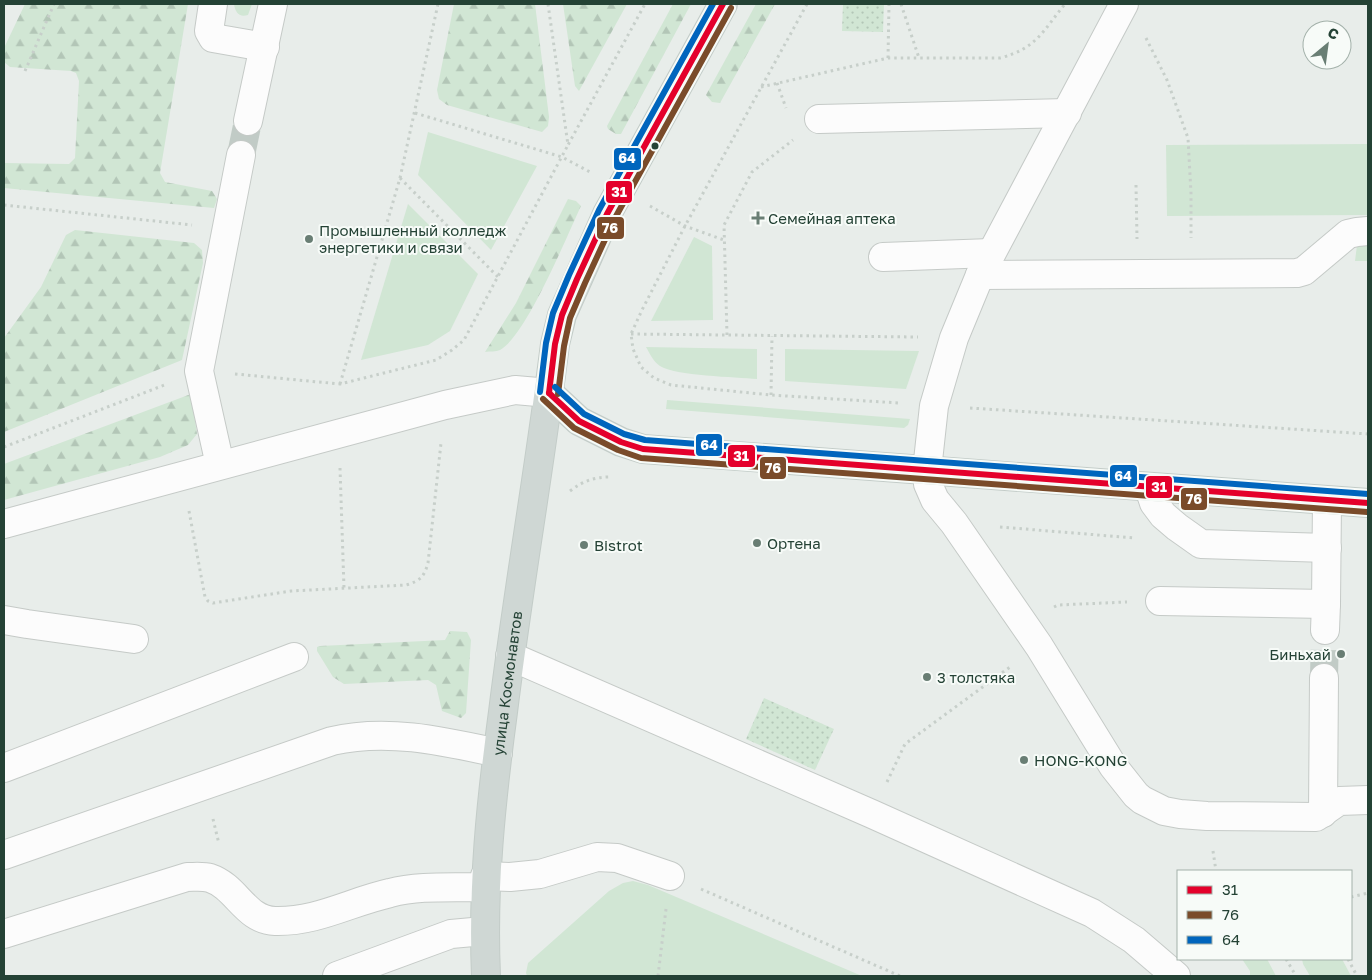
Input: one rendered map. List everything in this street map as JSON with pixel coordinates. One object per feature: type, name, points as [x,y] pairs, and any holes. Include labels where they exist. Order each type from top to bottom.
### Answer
[{"type":"main road","name":"улица Космонавтов","points":[[486,976],[484,932],[485,882],[498,752],[555,344],[562,315],[607,214],[723,4]]},
{"type":"main road","points":[[549,393],[580,421],[621,442],[643,449],[1368,503]]},
{"type":"lane","points":[[212,4],[209,31],[214,38],[265,47]]},
{"type":"lane","points":[[248,121],[273,4]]},
{"type":"lane","points":[[1124,4],[986,264],[954,338],[934,406],[927,470],[928,484],[935,500],[954,523],[1039,646],[1113,766],[1142,800],[1164,811],[1198,816],[1316,817],[1339,801],[1368,800]]},
{"type":"lane","points":[[819,119],[1067,113]]},
{"type":"lane","points":[[220,465],[199,371],[241,155]]},
{"type":"lane","points":[[883,257],[1190,274],[1296,273],[1304,271],[1348,234],[1368,231]]},
{"type":"lane","points":[[4,524],[444,404],[515,390],[549,393]]},
{"type":"lane","points":[[1148,488],[1154,503],[1163,515],[1201,544],[1327,548]]},
{"type":"lane","points":[[1148,602],[1325,617],[1328,501]]},
{"type":"lane","points":[[4,620],[134,639]]},
{"type":"lane","points":[[510,656],[872,814],[1092,913],[1134,940],[1176,976]]},
{"type":"lane","points":[[4,768],[294,657]]},
{"type":"lane","points":[[1323,813],[1324,678]]},
{"type":"lane","points":[[4,855],[345,738],[408,736],[442,740],[498,752]]},
{"type":"lane","points":[[4,934],[187,877],[211,878],[231,891],[259,918],[275,921],[315,917],[387,893],[540,874],[597,857],[617,858],[670,876]]},
{"type":"lane","points":[[349,974],[451,934],[484,932]]},
{"type":"path","points":[[25,71],[54,4]]},
{"type":"path","points":[[340,384],[400,178],[438,4]]},
{"type":"path","points":[[548,4],[568,145]]},
{"type":"path","points":[[4,447],[199,371],[340,384],[436,360],[452,350],[464,340],[645,4]]},
{"type":"path","points":[[724,240],[685,226],[807,4]]},
{"type":"path","points":[[888,58],[889,4]]},
{"type":"path","points":[[901,4],[919,58]]},
{"type":"path","points":[[761,87],[888,58],[1000,58],[1015,54],[1034,43],[1065,4]]},
{"type":"path","points":[[1145,36],[1167,80],[1188,138],[1191,193],[1190,274]]},
{"type":"path","points":[[415,113],[562,156]]},
{"type":"path","points":[[727,335],[724,225],[752,172],[819,119]]},
{"type":"path","points":[[400,178],[498,277]]},
{"type":"path","points":[[1136,185],[1137,218]]},
{"type":"path","points":[[4,206],[157,221]]},
{"type":"path","points":[[631,334],[954,338]]},
{"type":"path","points":[[771,394],[772,336]]},
{"type":"path","points":[[183,476],[205,597],[208,601],[213,603],[291,591],[406,585],[418,582],[427,569],[430,555],[444,404]]},
{"type":"path","points":[[339,433],[344,588]]},
{"type":"path","points":[[566,494],[582,482],[592,479],[617,478]]},
{"type":"path","points":[[954,523],[1142,538]]},
{"type":"path","points":[[872,814],[905,744],[1039,646],[1044,635],[1045,618],[1052,608],[1058,605],[1148,602]]},
{"type":"path","points":[[658,976],[670,876],[900,976]]},
{"type":"path","points":[[1352,897],[1368,893]]},
{"type":"path","points":[[1287,960],[1296,976]]},
{"type":"path","points":[[1348,960],[1356,976]]},
{"type":"green space","points":[[25,4],[188,4],[160,173],[165,182],[212,191],[217,199],[214,208],[4,188],[4,163],[69,164],[75,158],[79,81],[76,73],[71,71],[10,67],[4,62],[4,48]]},
{"type":"green space","points":[[234,4],[252,4],[248,15],[242,16],[235,10]]},
{"type":"green space","points":[[454,4],[535,4],[549,117],[548,126],[542,132],[447,105],[439,99],[437,90]]},
{"type":"green space","points":[[563,4],[627,4],[579,91],[575,86]]},
{"type":"green space","points":[[673,4],[691,4],[621,134],[616,134],[608,129],[607,126]]},
{"type":"green space","points":[[756,4],[775,4],[720,103],[712,102],[706,95]]},
{"type":"green space","points":[[843,4],[884,4],[883,32],[842,31]]},
{"type":"green space","points":[[428,132],[537,166],[491,250],[418,175]]},
{"type":"green space","points":[[1368,144],[1368,215],[1167,216],[1166,145]]},
{"type":"green space","points":[[568,199],[576,201],[581,206],[545,284],[522,326],[510,341],[500,350],[485,352],[516,303]]},
{"type":"green space","points":[[408,204],[478,274],[450,331],[428,345],[361,360]]},
{"type":"green space","points":[[75,230],[194,243],[202,250],[203,263],[182,360],[4,432],[4,338],[41,287],[66,235]]},
{"type":"green space","points":[[694,237],[712,246],[713,320],[651,321]]},
{"type":"green space","points":[[1357,245],[1368,245],[1368,261],[1355,261]]},
{"type":"green space","points":[[646,347],[757,349],[757,379],[692,374],[668,369],[655,362]]},
{"type":"green space","points":[[785,349],[919,351],[906,389],[785,381]]},
{"type":"green space","points":[[191,394],[197,434],[188,445],[160,457],[4,500],[4,464]]},
{"type":"green space","points":[[667,400],[910,419],[908,425],[904,428],[666,409]]},
{"type":"green space","points":[[450,631],[467,632],[471,640],[466,713],[461,718],[442,711],[436,685],[428,680],[344,684],[333,677],[317,651],[317,647],[320,646],[445,640]]},
{"type":"green space","points":[[764,698],[834,729],[815,770],[746,739]]},
{"type":"green space","points":[[633,881],[648,885],[862,976],[527,976],[528,963],[609,891],[623,883]]},
{"type":"green space","points":[[1243,960],[1268,960],[1276,976],[1250,976],[1250,971]]},
{"type":"green space","points":[[1302,960],[1343,960],[1351,976],[1310,976]]},
{"type":"tunnel","points":[[241,155],[248,121]]},
{"type":"tunnel","points":[[1324,678],[1325,630]]},
{"type":"transit line","name":"64","points":[[540,392],[546,343],[553,313],[569,275],[599,210],[713,4]]},
{"type":"transit line","name":"31","points":[[549,393],[555,344],[562,315],[577,279],[607,214],[723,4]]},
{"type":"transit line","name":"76","points":[[558,394],[564,346],[570,318],[585,283],[615,218],[731,8]]},
{"type":"transit line","name":"64","points":[[555,387],[584,414],[624,434],[645,440],[1368,494]]},
{"type":"transit line","name":"31","points":[[549,393],[579,421],[621,442],[643,449],[1368,503]]},
{"type":"transit line","name":"76","points":[[543,399],[574,428],[618,450],[641,458],[1367,512]]},
{"type":"place","name":"Семейная аптека","points":[[758,218]]},
{"type":"place","name":"Промышленный колледж энергетики и связи","points":[[309,239]]},
{"type":"place","name":"Ортена","points":[[757,543]]},
{"type":"place","name":"Bistrot","points":[[584,545]]},
{"type":"place","name":"Биньхай","points":[[1341,654]]},
{"type":"place","name":"3 толстяка","points":[[927,677]]},
{"type":"place","name":"HONG-KONG","points":[[1024,760]]}]
